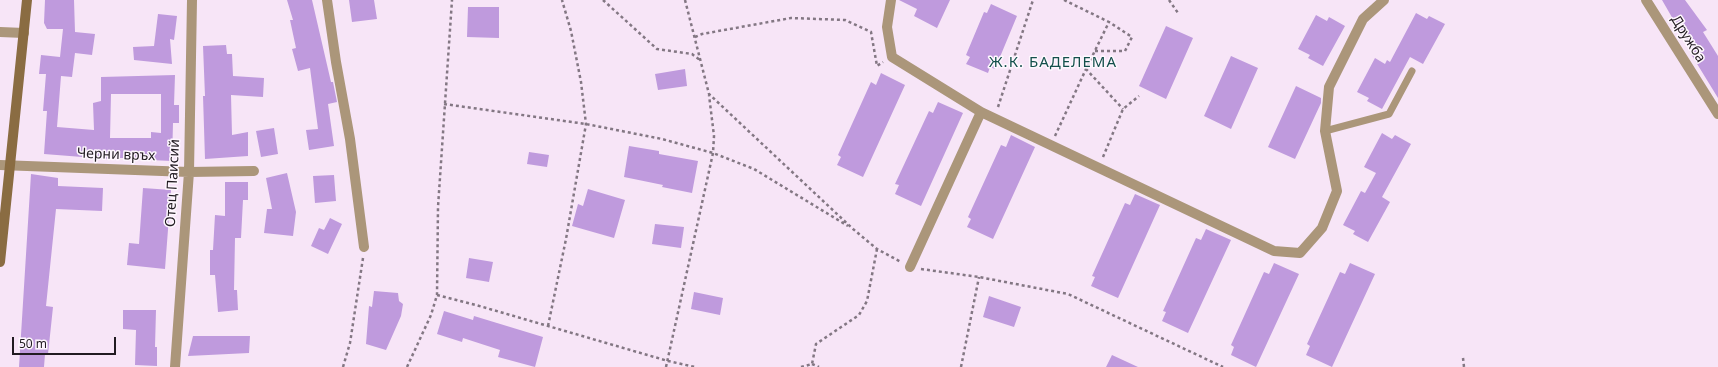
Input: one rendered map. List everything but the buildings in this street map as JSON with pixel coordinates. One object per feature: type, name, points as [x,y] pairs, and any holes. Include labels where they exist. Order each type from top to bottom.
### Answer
[{"type":"main road","points":[[0,262],[27,0]]},
{"type":"street","name":"Отец Паисий","points":[[174,367],[189,172],[192,0]]},
{"type":"street","points":[[326,0],[350,139],[364,247]]},
{"type":"street","points":[[891,0],[887,27],[892,57],[981,112],[1274,251],[1300,253],[1322,228],[1337,191],[1325,131],[1329,87],[1363,19],[1384,0]]},
{"type":"street","name":"Дружба","points":[[1646,0],[1718,114]]},
{"type":"street","points":[[0,32],[24,34]]},
{"type":"street","points":[[1709,100],[1718,94]]},
{"type":"street","points":[[910,267],[981,112]]},
{"type":"street","name":"Черни връх","points":[[0,165],[189,172],[254,171]]},
{"type":"lane","points":[[1325,131],[1389,114],[1412,72]]},
{"type":"path","points":[[407,367],[431,316],[437,295],[438,207],[452,0]]},
{"type":"path","points":[[548,326],[566,239],[586,124],[581,82],[573,38],[562,0]]},
{"type":"path","points":[[602,0],[657,49],[692,54],[700,60]]},
{"type":"path","points":[[994,117],[1033,0]]},
{"type":"path","points":[[1064,0],[1109,22],[1132,37],[1125,51],[1095,51]]},
{"type":"path","points":[[1169,0],[1178,13]]},
{"type":"path","points":[[695,37],[702,34],[791,18],[845,20],[870,32],[877,66],[892,57]]},
{"type":"path","points":[[1051,144],[1109,22]]},
{"type":"path","points":[[1086,69],[1122,109]]},
{"type":"path","points":[[666,367],[713,153],[714,136],[709,94]]},
{"type":"path","points":[[1099,167],[1122,109],[1139,96]]},
{"type":"path","points":[[444,104],[586,124],[662,139],[713,153],[754,169],[853,229]]},
{"type":"path","points":[[343,367],[350,343],[359,294],[364,247]]},
{"type":"path","points":[[812,364],[816,344],[859,315],[867,301],[877,249]]},
{"type":"path","points":[[961,367],[979,277]]},
{"type":"path","points":[[437,295],[668,361],[695,367]]},
{"type":"path","points":[[1464,358],[1464,367]]},
{"type":"path","points":[[801,367],[812,364],[819,367]]},
{"type":"district","name":"Ж.К. БАДЕЛЕМА","points":[[1053,63]]}]
